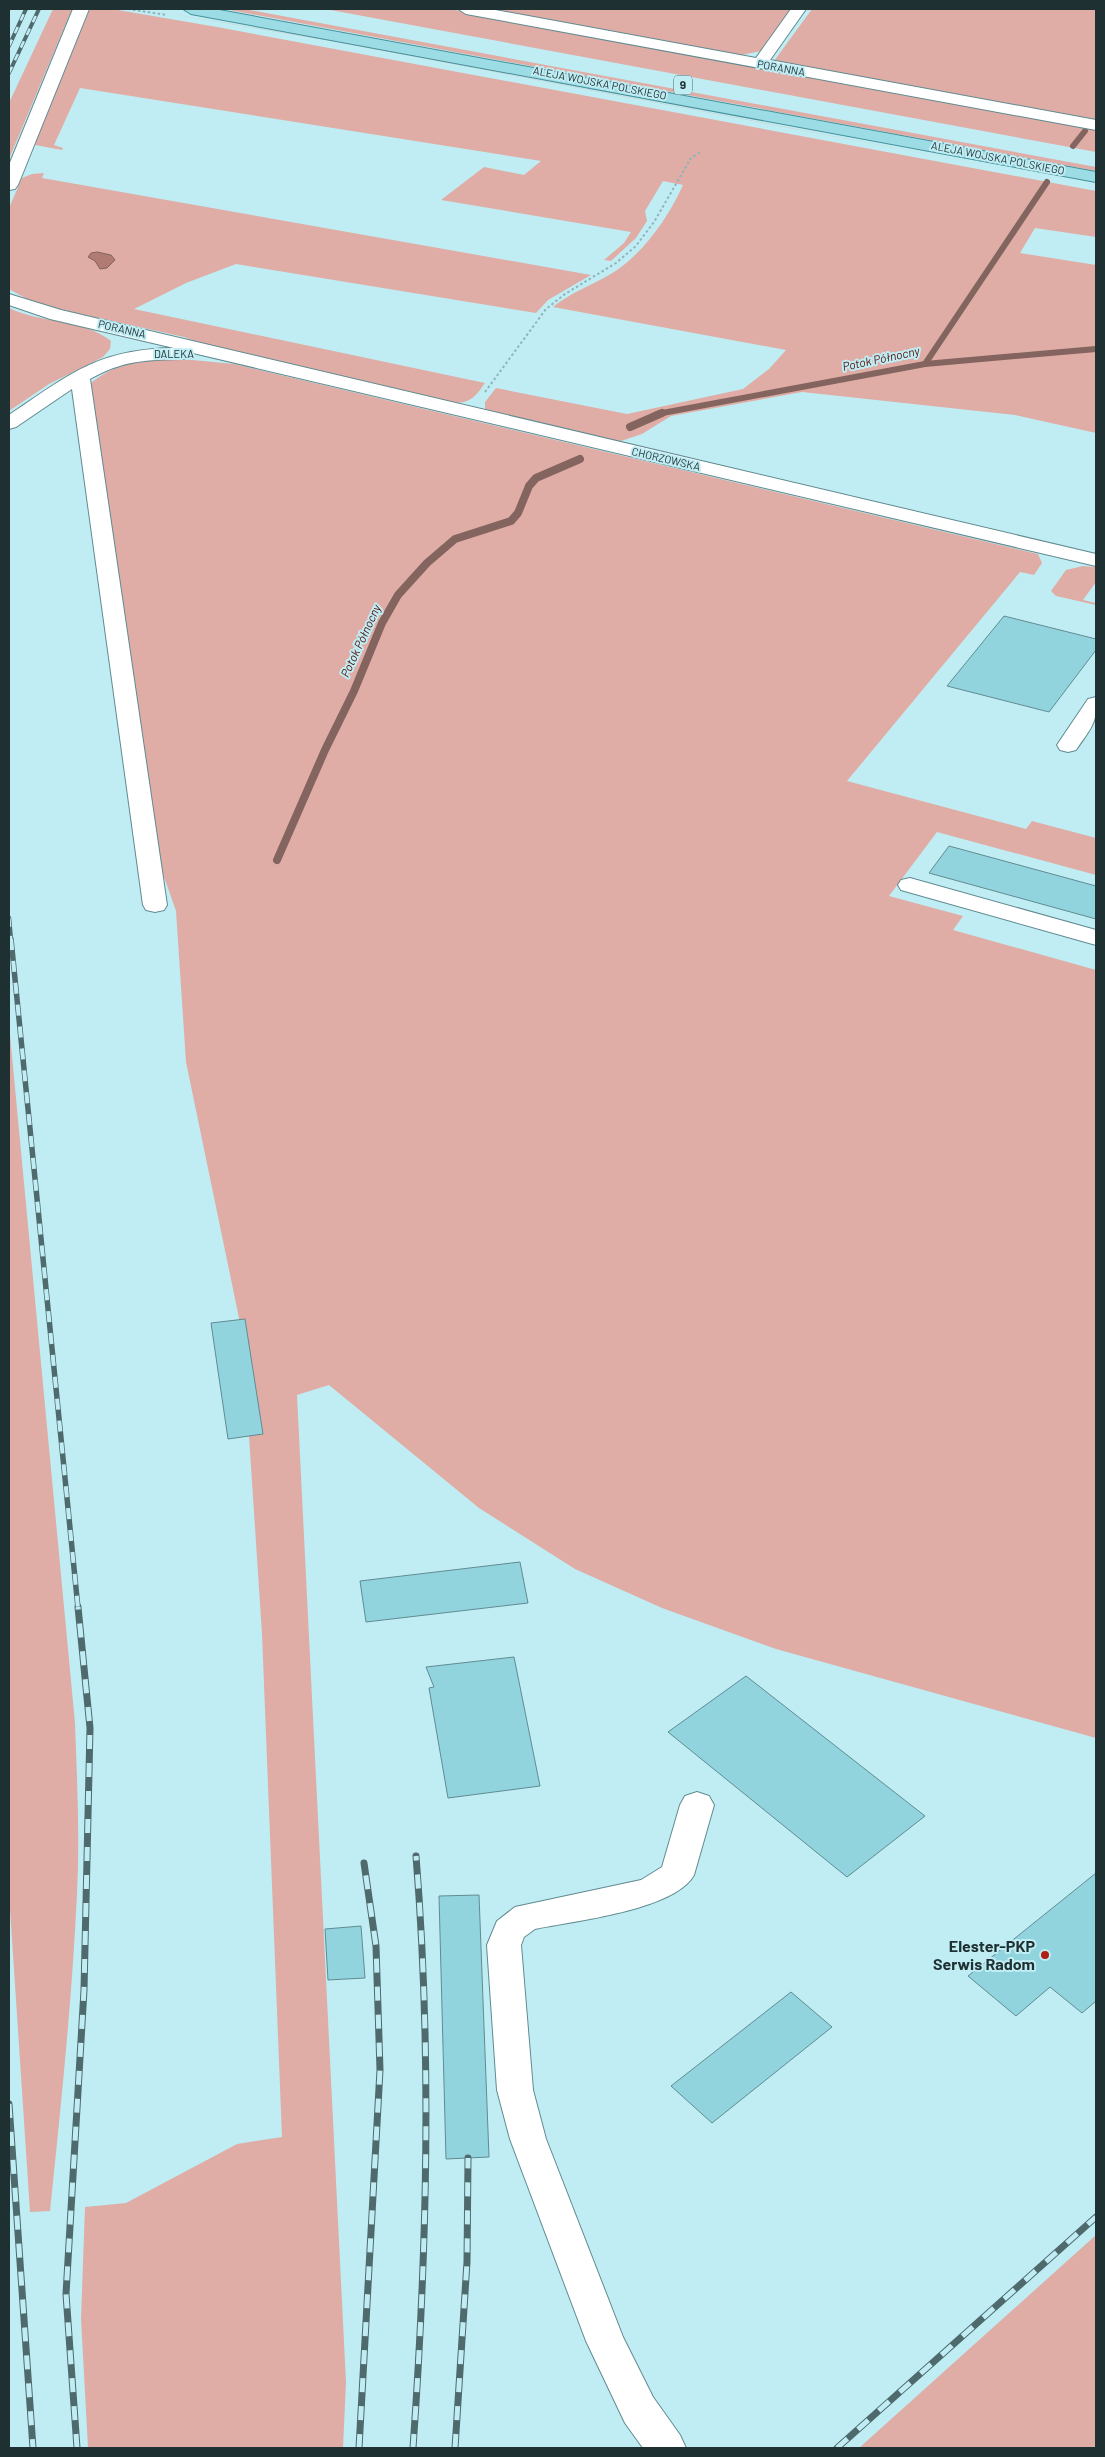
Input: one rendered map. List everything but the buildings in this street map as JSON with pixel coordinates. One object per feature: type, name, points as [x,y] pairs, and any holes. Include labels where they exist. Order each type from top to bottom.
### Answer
[{"type":"main road","name":"ALEJA WOJSKA POLSKIEGO","points":[[191,9],[1096,177]]},
{"type":"main road","name":"ALEJA WOJSKA POLSKIEGO","points":[[270,9],[1096,162]]},
{"type":"street","points":[[9,185],[81,9]]},
{"type":"street","name":"PORANNA","points":[[466,9],[1096,125]]},
{"type":"street","points":[[759,64],[799,9]]},
{"type":"street","name":"PORANNA","points":[[9,299],[56,315],[123,329],[236,358]]},
{"type":"street","name":"DALEKA","points":[[112,361],[124,348],[126,340],[123,329]]},
{"type":"street","name":"DALEKA","points":[[9,423],[80,378],[112,361],[137,356],[180,353],[236,358]]},
{"type":"street","name":"CHORZOWSKA","points":[[236,358],[1096,560]]},
{"type":"street","points":[[80,378],[154,905]]},
{"type":"street","points":[[1068,745],[1096,704]]},
{"type":"street","points":[[910,885],[1096,938]]},
{"type":"street","points":[[666,2448],[639,2410],[605,2341],[528,2139],[515,2090],[504,1945],[505,1934],[513,1924],[527,1917],[648,1892],[666,1883],[677,1875],[697,1805]]},
{"type":"path","points":[[470,413],[546,309],[563,296],[614,265],[635,246],[691,158],[702,151]]},
{"type":"shaded area","points":[[53,9],[72,9],[9,159],[9,103]]},
{"type":"shaded area","points":[[90,9],[112,9],[217,27],[1096,191],[1096,237],[1035,228],[1020,253],[1096,265],[1096,433],[1015,415],[802,392],[671,416],[642,434],[618,442],[490,412],[485,409],[485,402],[496,388],[627,414],[743,389],[769,369],[786,350],[553,307],[621,268],[632,258],[662,223],[683,185],[663,181],[645,211],[647,221],[636,238],[611,261],[604,260],[624,243],[631,232],[441,200],[484,167],[524,175],[541,161],[80,88],[54,145],[63,148],[62,150],[35,145],[32,141]]},
{"type":"shaded area","points":[[143,9],[339,42],[1096,186],[337,42]]},
{"type":"shaded area","points":[[224,9],[244,9],[1096,167],[1096,171]]},
{"type":"shaded area","points":[[325,9],[451,9],[504,21],[1096,128],[1096,152]]},
{"type":"shaded area","points":[[479,9],[791,9],[761,51],[737,56]]},
{"type":"shaded area","points":[[812,9],[1096,9],[1096,122],[774,61]]},
{"type":"shaded area","points":[[44,173],[42,178],[591,275],[548,300],[536,313],[236,264],[186,283],[134,309],[485,383],[479,392],[469,400],[454,403],[199,343],[184,337],[36,304],[9,289],[9,208],[22,178],[32,174]]},
{"type":"shaded area","points":[[97,252],[111,255],[115,260],[107,268],[100,269],[95,261],[88,257],[91,253]]},
{"type":"shaded area","points":[[9,308],[35,317],[87,328],[111,341],[110,349],[103,357],[49,384],[9,411]]},
{"type":"shaded area","points":[[172,358],[234,364],[1038,554],[1042,563],[1034,575],[1020,572],[847,781],[1026,829],[1032,821],[1096,838],[1096,875],[937,832],[889,896],[963,916],[953,930],[1096,970],[1096,1738],[776,1649],[662,1608],[575,1569],[479,1508],[329,1385],[297,1395],[346,2382],[343,2448],[88,2448],[81,2319],[85,2207],[126,2203],[237,2144],[282,2137],[262,1634],[249,1436],[263,1434],[186,1062],[176,911],[162,871],[89,385],[107,372],[128,364]]},
{"type":"shaded area","points":[[1083,566],[1096,567],[1096,582],[1083,600],[1096,603],[1096,605],[1056,596],[1051,591],[1066,570]]},
{"type":"shaded area","points":[[9,1024],[75,1723],[78,1808],[78,1873],[75,1934],[50,2211],[30,2212],[9,1894]]},
{"type":"shaded area","points":[[1096,2235],[1096,2448],[859,2448]]},
{"type":"waterway","name":"Potok Północny","points":[[1073,146],[1085,131]]},
{"type":"waterway","name":"Potok Północny","points":[[925,364],[1047,182]]},
{"type":"waterway","points":[[925,364],[1096,349]]},
{"type":"waterway","name":"Potok Północny","points":[[662,413],[925,364]]},
{"type":"waterway","name":"Potok Północny","points":[[630,427],[662,413]]},
{"type":"waterway","name":"Potok Północny","points":[[657,414],[662,413]]},
{"type":"waterway","name":"Potok Północny","points":[[277,860],[325,750],[354,691],[382,623],[398,595],[427,563],[455,539],[511,521],[518,513],[529,486],[536,478],[580,459]]},
{"type":"railway","points":[[9,46],[26,9]]},
{"type":"railway","points":[[9,73],[39,9]]},
{"type":"railway","points":[[9,918],[11,940]]},
{"type":"railway","points":[[11,939],[78,1608]]},
{"type":"railway","points":[[77,2448],[66,2294],[84,1990],[90,1728],[78,1607]]},
{"type":"railway","points":[[413,2448],[422,2300],[426,2152],[424,2004],[416,1856]]},
{"type":"railway","points":[[359,2448],[380,2070],[376,1946],[364,1863]]},
{"type":"railway","points":[[9,2104],[33,2448]]},
{"type":"railway","points":[[455,2448],[467,2262],[468,2158]]},
{"type":"railway","points":[[837,2448],[1096,2217]]},
{"type":"place","name":"Elester-PKP Serwis Radom","points":[[1045,1955]]}]
